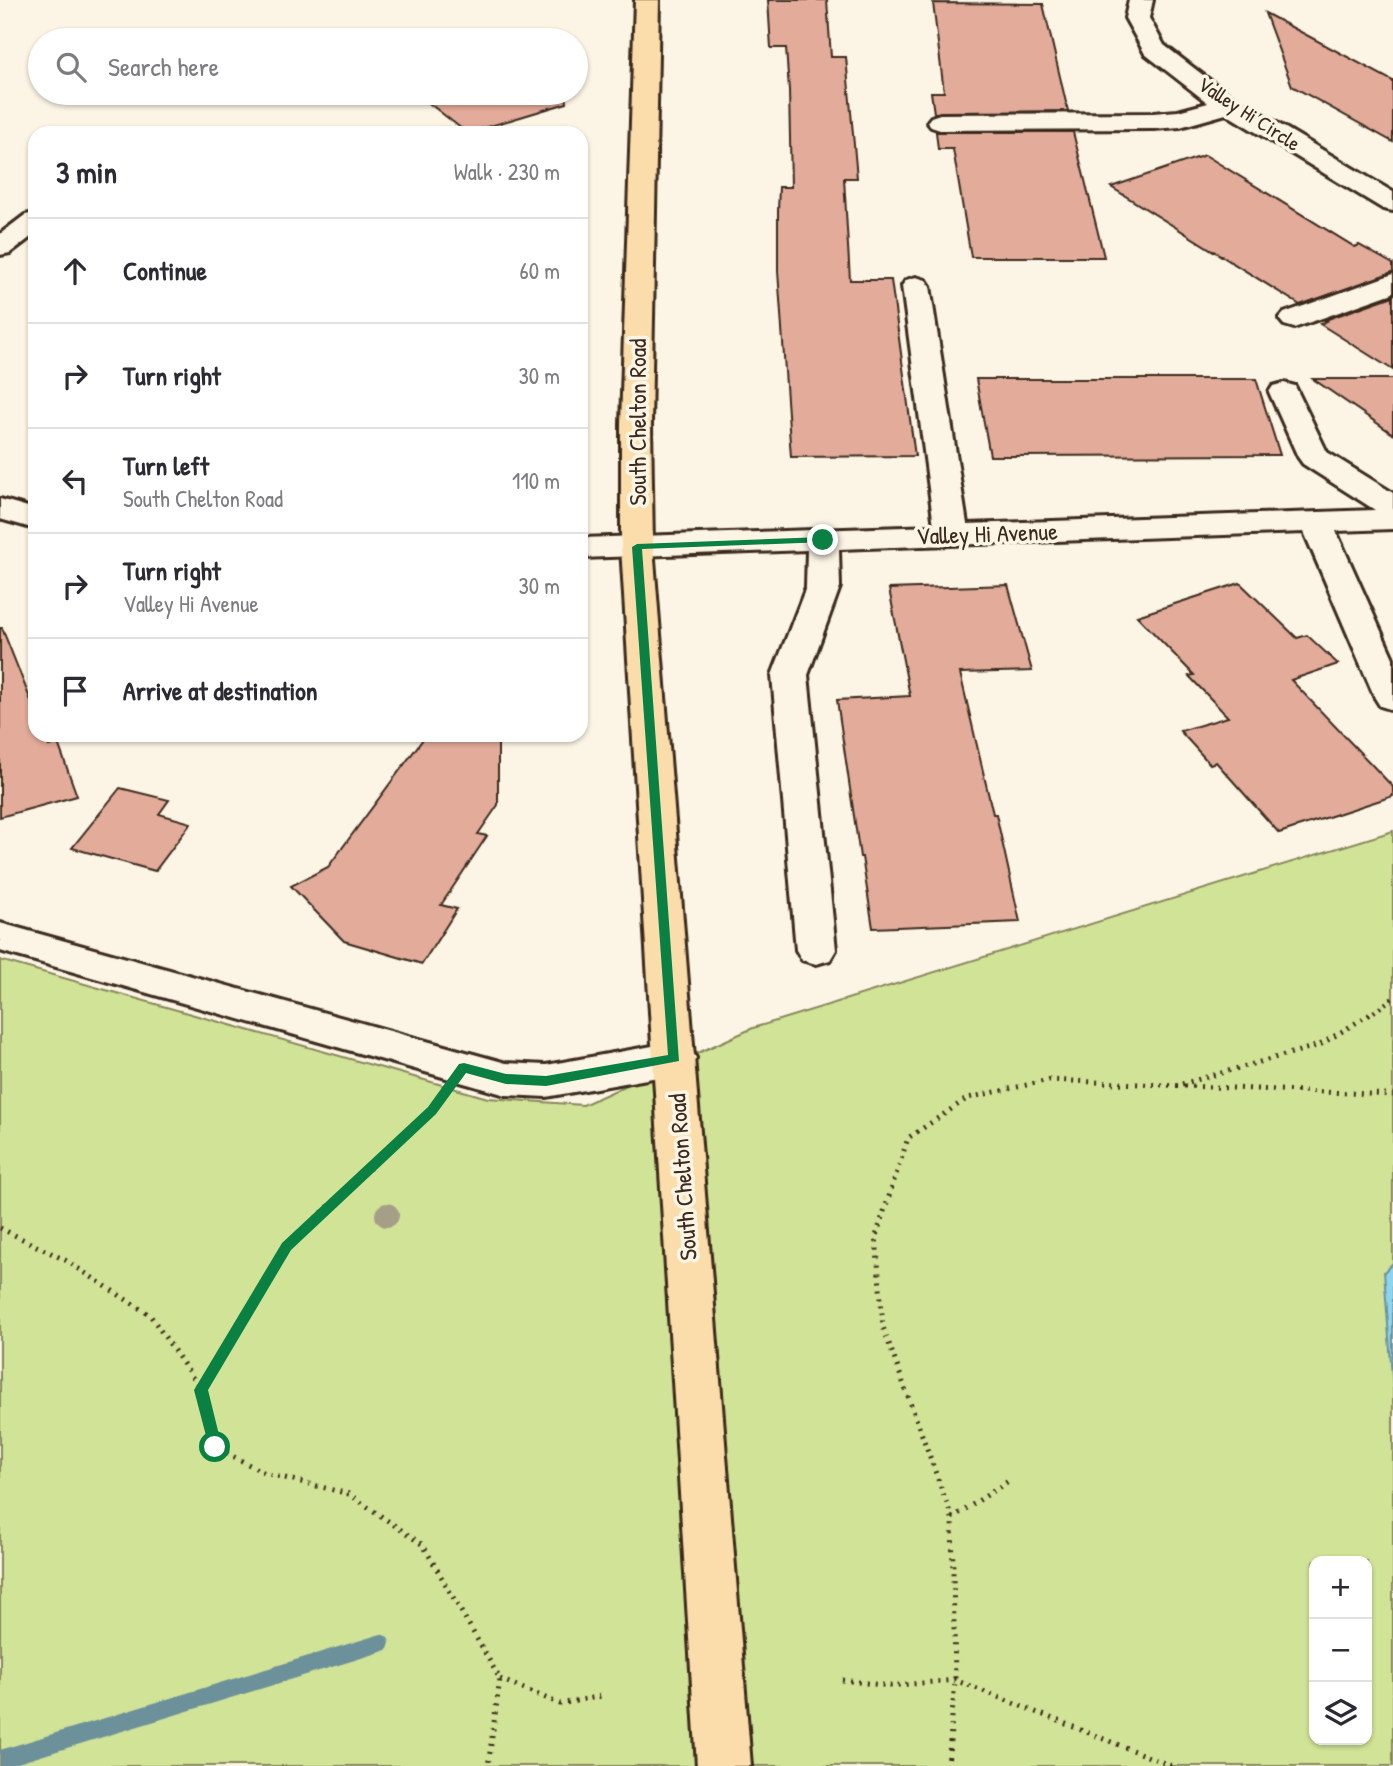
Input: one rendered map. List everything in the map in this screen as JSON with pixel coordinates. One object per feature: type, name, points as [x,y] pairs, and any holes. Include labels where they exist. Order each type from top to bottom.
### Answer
[{"type":"main road","name":"South Chelton Road","points":[[647,0],[636,424],[637,547],[724,1766]]},
{"type":"street","name":"Valley Hi Circle","points":[[1141,0],[1137,18],[1154,49],[1229,105],[1393,203]]},
{"type":"street","points":[[940,122],[1153,121],[1180,119],[1229,105]]},
{"type":"street","points":[[0,247],[28,226]]},
{"type":"street","points":[[1294,319],[1393,283]]},
{"type":"street","points":[[916,286],[952,536]]},
{"type":"street","points":[[1284,392],[1314,457],[1393,508]]},
{"type":"street","points":[[0,509],[28,517]]},
{"type":"street","name":"Valley Hi Avenue","points":[[588,548],[1393,519]]},
{"type":"street","points":[[1316,523],[1393,698]]},
{"type":"street","points":[[816,950],[790,675],[823,587],[823,540]]},
{"type":"street","points":[[0,937],[506,1079],[546,1081],[674,1058]]},
{"type":"path","points":[[1177,1086],[1320,1045],[1393,998]]},
{"type":"path","points":[[201,1390],[286,1247],[432,1111],[464,1068]]},
{"type":"path","points":[[948,1766],[955,1679],[952,1518],[883,1327],[876,1236],[908,1138],[968,1098],[1049,1080],[1393,1095]]},
{"type":"path","points":[[0,1227],[65,1260],[150,1315],[201,1390],[215,1447],[265,1473],[349,1494],[423,1545],[500,1678],[560,1704],[602,1696]]},
{"type":"path","points":[[952,1518],[1010,1479]]},
{"type":"path","points":[[488,1766],[500,1678]]},
{"type":"path","points":[[842,1679],[890,1686],[955,1679],[1172,1766]]},
{"type":"green space","points":[[1393,831],[1393,1766],[0,1766],[0,960],[488,1098],[583,1105],[753,1028]]},
{"type":"water","points":[[1393,1263],[1393,1390],[1384,1272]]},
{"type":"building","points":[[768,0],[827,0],[831,57],[846,57],[857,178],[844,178],[850,280],[891,280],[915,456],[791,457],[778,271],[779,187],[791,187],[789,90],[786,48],[771,48]]},
{"type":"building","points":[[933,3],[1043,4],[1068,111],[934,113],[931,92],[944,92]]},
{"type":"building","points":[[1265,13],[1393,81],[1393,142],[1292,86]]},
{"type":"building","points":[[431,105],[560,105],[490,126],[458,126]]},
{"type":"building","points":[[936,132],[1073,132],[1104,257],[971,257],[953,149],[938,149]]},
{"type":"building","points":[[1205,155],[1355,247],[1359,245],[1393,264],[1393,272],[1300,305],[1111,187]]},
{"type":"building","points":[[1393,296],[1393,370],[1320,324],[1327,321],[1325,320]]},
{"type":"building","points":[[976,379],[1256,379],[1280,455],[990,456]]},
{"type":"building","points":[[1313,379],[1393,379],[1393,434]]},
{"type":"building","points":[[1240,583],[1297,638],[1307,635],[1338,664],[1291,680],[1393,787],[1393,796],[1279,833],[1216,762],[1210,764],[1180,731],[1228,717],[1189,676],[1194,675],[1137,616]]},
{"type":"building","points":[[1008,585],[1032,671],[960,673],[1020,922],[873,928],[837,700],[910,696],[889,589]]},
{"type":"building","points":[[2,628],[28,693],[28,742],[48,742],[49,746],[58,743],[77,796],[0,817]]},
{"type":"building","points":[[421,742],[498,742],[498,805],[478,834],[487,836],[441,905],[457,909],[422,964],[344,941],[291,886],[328,867]]},
{"type":"building","points":[[120,788],[169,800],[159,814],[191,823],[155,871],[72,848]]},
{"type":"waterway","points":[[0,1759],[381,1643]]},
{"type":"route","points":[[215,1447],[201,1390],[286,1247],[432,1111],[464,1068],[506,1079],[546,1081],[674,1058],[637,547],[823,540]]}]
